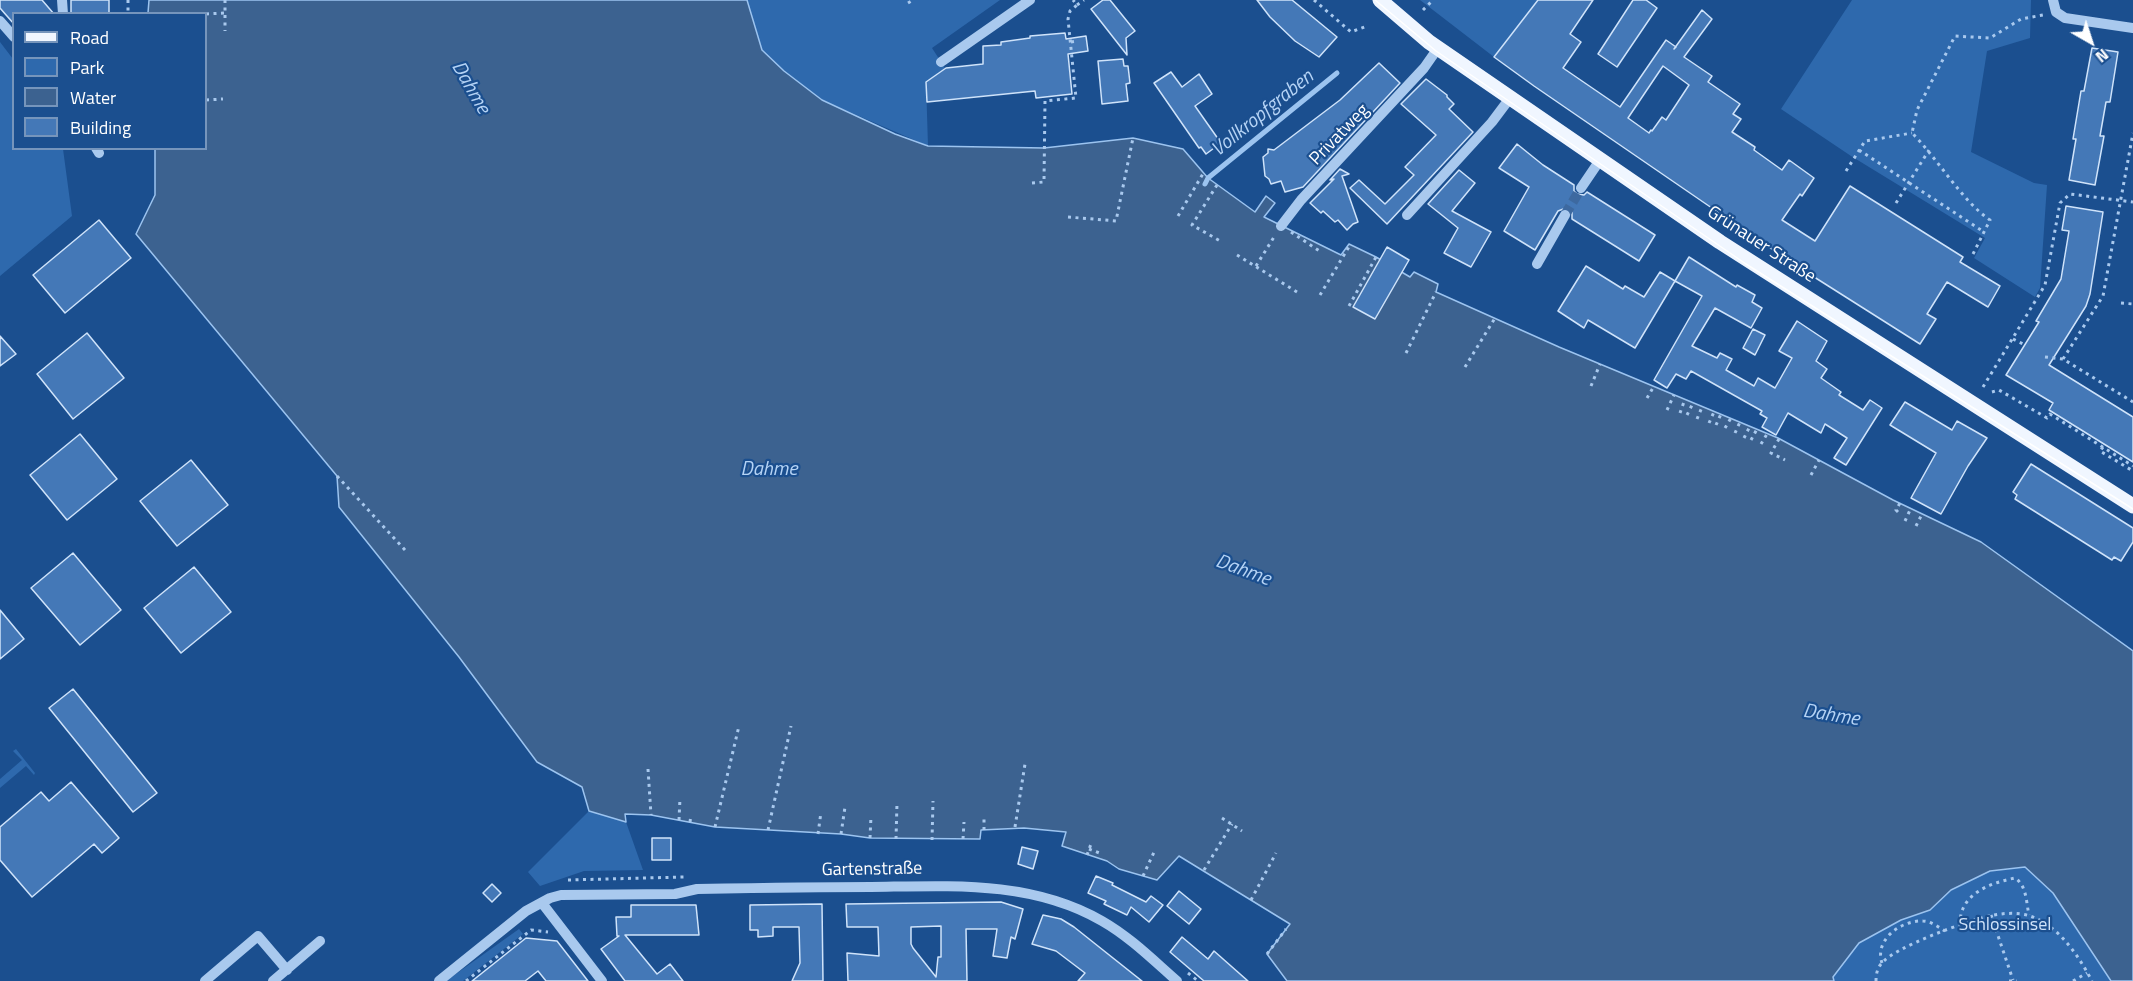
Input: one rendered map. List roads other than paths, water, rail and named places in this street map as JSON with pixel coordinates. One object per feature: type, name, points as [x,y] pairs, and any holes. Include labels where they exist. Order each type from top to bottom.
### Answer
[{"type":"main road","name":"Grünauer Straße","points":[[1380,0],[1438,48],[1720,242],[2133,506]]},
{"type":"street","points":[[941,62],[1030,0]]},
{"type":"street","points":[[2053,0],[2056,12],[2065,18],[2133,28]]},
{"type":"street","points":[[0,21],[12,35]]},
{"type":"street","name":"Privatweg","points":[[1281,226],[1301,200],[1424,69],[1438,48]]},
{"type":"street","points":[[1407,215],[1492,122],[1510,98]]},
{"type":"street","points":[[1581,188],[1600,160]]},
{"type":"street","points":[[1537,264],[1565,215]]},
{"type":"street","name":"Gartenstraße","points":[[439,981],[526,911],[561,895],[675,894],[697,889],[927,886],[997,888],[1050,899],[1102,921],[1120,933],[1177,981]]},
{"type":"street","points":[[542,903],[602,981]]},
{"type":"street","points":[[205,981],[258,936],[286,970]]},
{"type":"street","points":[[273,981],[320,941]]},
{"type":"water","name":"Dahme","points":[[149,0],[747,0],[762,50],[784,71],[822,100],[895,134],[928,146],[1044,148],[1133,138],[1183,149],[1208,178],[1255,212],[1266,196],[1275,203],[1264,217],[1341,255],[1349,244],[1410,277],[1414,272],[1438,284],[1436,292],[1559,347],[1778,438],[1893,500],[1981,542],[2133,651],[2133,981],[2111,981],[2053,893],[2025,867],[1990,871],[1951,890],[1930,910],[1901,920],[1859,943],[1833,977],[1834,981],[1287,981],[1267,954],[1290,924],[1179,856],[1157,880],[1119,869],[1107,861],[1062,846],[1066,832],[1024,828],[981,830],[980,839],[870,838],[841,834],[715,827],[651,815],[625,814],[626,822],[589,811],[582,787],[537,762],[459,657],[339,507],[337,476],[136,234],[155,195],[155,150],[207,150],[207,12],[148,12]]},
{"type":"waterway","name":"Vollkropfgraben","points":[[1205,184],[1208,178],[1337,73]]},
{"type":"tunnel","points":[[1565,215],[1581,188]]},
{"type":"tram line","points":[[1375,0],[1436,51],[1746,264],[2133,509]]},
{"type":"park label","name":"Schlossinsel","points":[[2005,926]]}]
